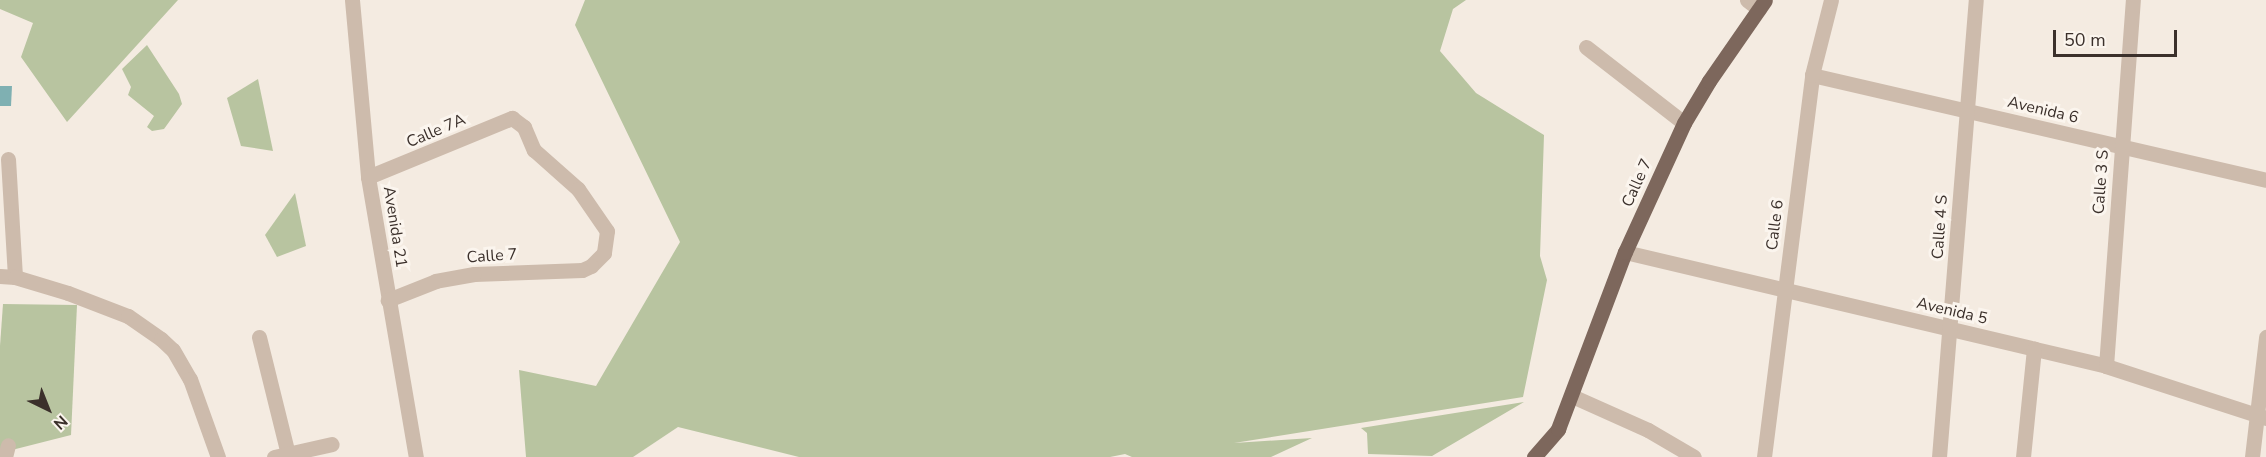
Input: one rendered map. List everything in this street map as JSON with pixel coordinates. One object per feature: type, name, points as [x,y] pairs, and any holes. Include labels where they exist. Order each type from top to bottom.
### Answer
[{"type":"main road","name":"Calle 7","points":[[1534,457],[1558,429],[1625,252],[1684,123],[1757,3]]},
{"type":"street","name":"Avenida 21","points":[[352,0],[368,177],[416,457]]},
{"type":"street","name":"Calle 6","points":[[1764,457],[1812,75],[1831,0]]},
{"type":"street","name":"Calle 4 S","points":[[1939,457],[1976,0]]},
{"type":"street","name":"Calle 3 S","points":[[2106,366],[2133,0]]},
{"type":"street","points":[[1586,47],[1684,123]]},
{"type":"street","name":"Avenida 6","points":[[1812,75],[2266,180]]},
{"type":"street","name":"Calle 7A","points":[[368,177],[387,172],[512,118],[518,120],[534,150],[578,189],[608,231],[607,246],[598,259]]},
{"type":"street","points":[[8,159],[8,276],[98,304],[128,316],[173,350],[190,379],[218,457]]},
{"type":"street","name":"Avenida 5","points":[[1625,252],[2106,366],[2261,417]]},
{"type":"street","name":"Calle 7","points":[[388,300],[436,281],[474,274],[582,270],[598,259]]},
{"type":"street","points":[[259,337],[281,455],[332,444]]},
{"type":"street","points":[[2252,457],[2261,417],[2266,337]]},
{"type":"street","points":[[2023,457],[2034,350]]},
{"type":"street","points":[[1572,396],[1648,430],[1694,457]]},
{"type":"green space","points":[[0,0],[178,0],[67,122],[21,57],[33,23],[0,9]]},
{"type":"green space","points":[[585,0],[1466,0],[1453,9],[1440,51],[1476,93],[1544,135],[1540,256],[1547,280],[1523,397],[1234,443],[1312,438],[1271,457],[1132,457],[1125,454],[1110,457],[799,457],[678,427],[633,457],[526,457],[519,370],[596,386],[680,242],[575,25]]},
{"type":"green space","points":[[147,45],[179,94],[182,104],[164,129],[152,131],[147,127],[154,116],[128,95],[131,87],[122,69]]},
{"type":"green space","points":[[258,79],[273,151],[241,146],[227,98]]},
{"type":"green space","points":[[295,193],[306,246],[277,257],[265,235]]},
{"type":"green space","points":[[3,304],[77,305],[71,435],[0,453],[0,346]]},
{"type":"green space","points":[[1524,402],[1432,456],[1368,454],[1367,433],[1361,428]]},
{"type":"water","points":[[0,86],[12,86],[11,106],[0,106]]}]
